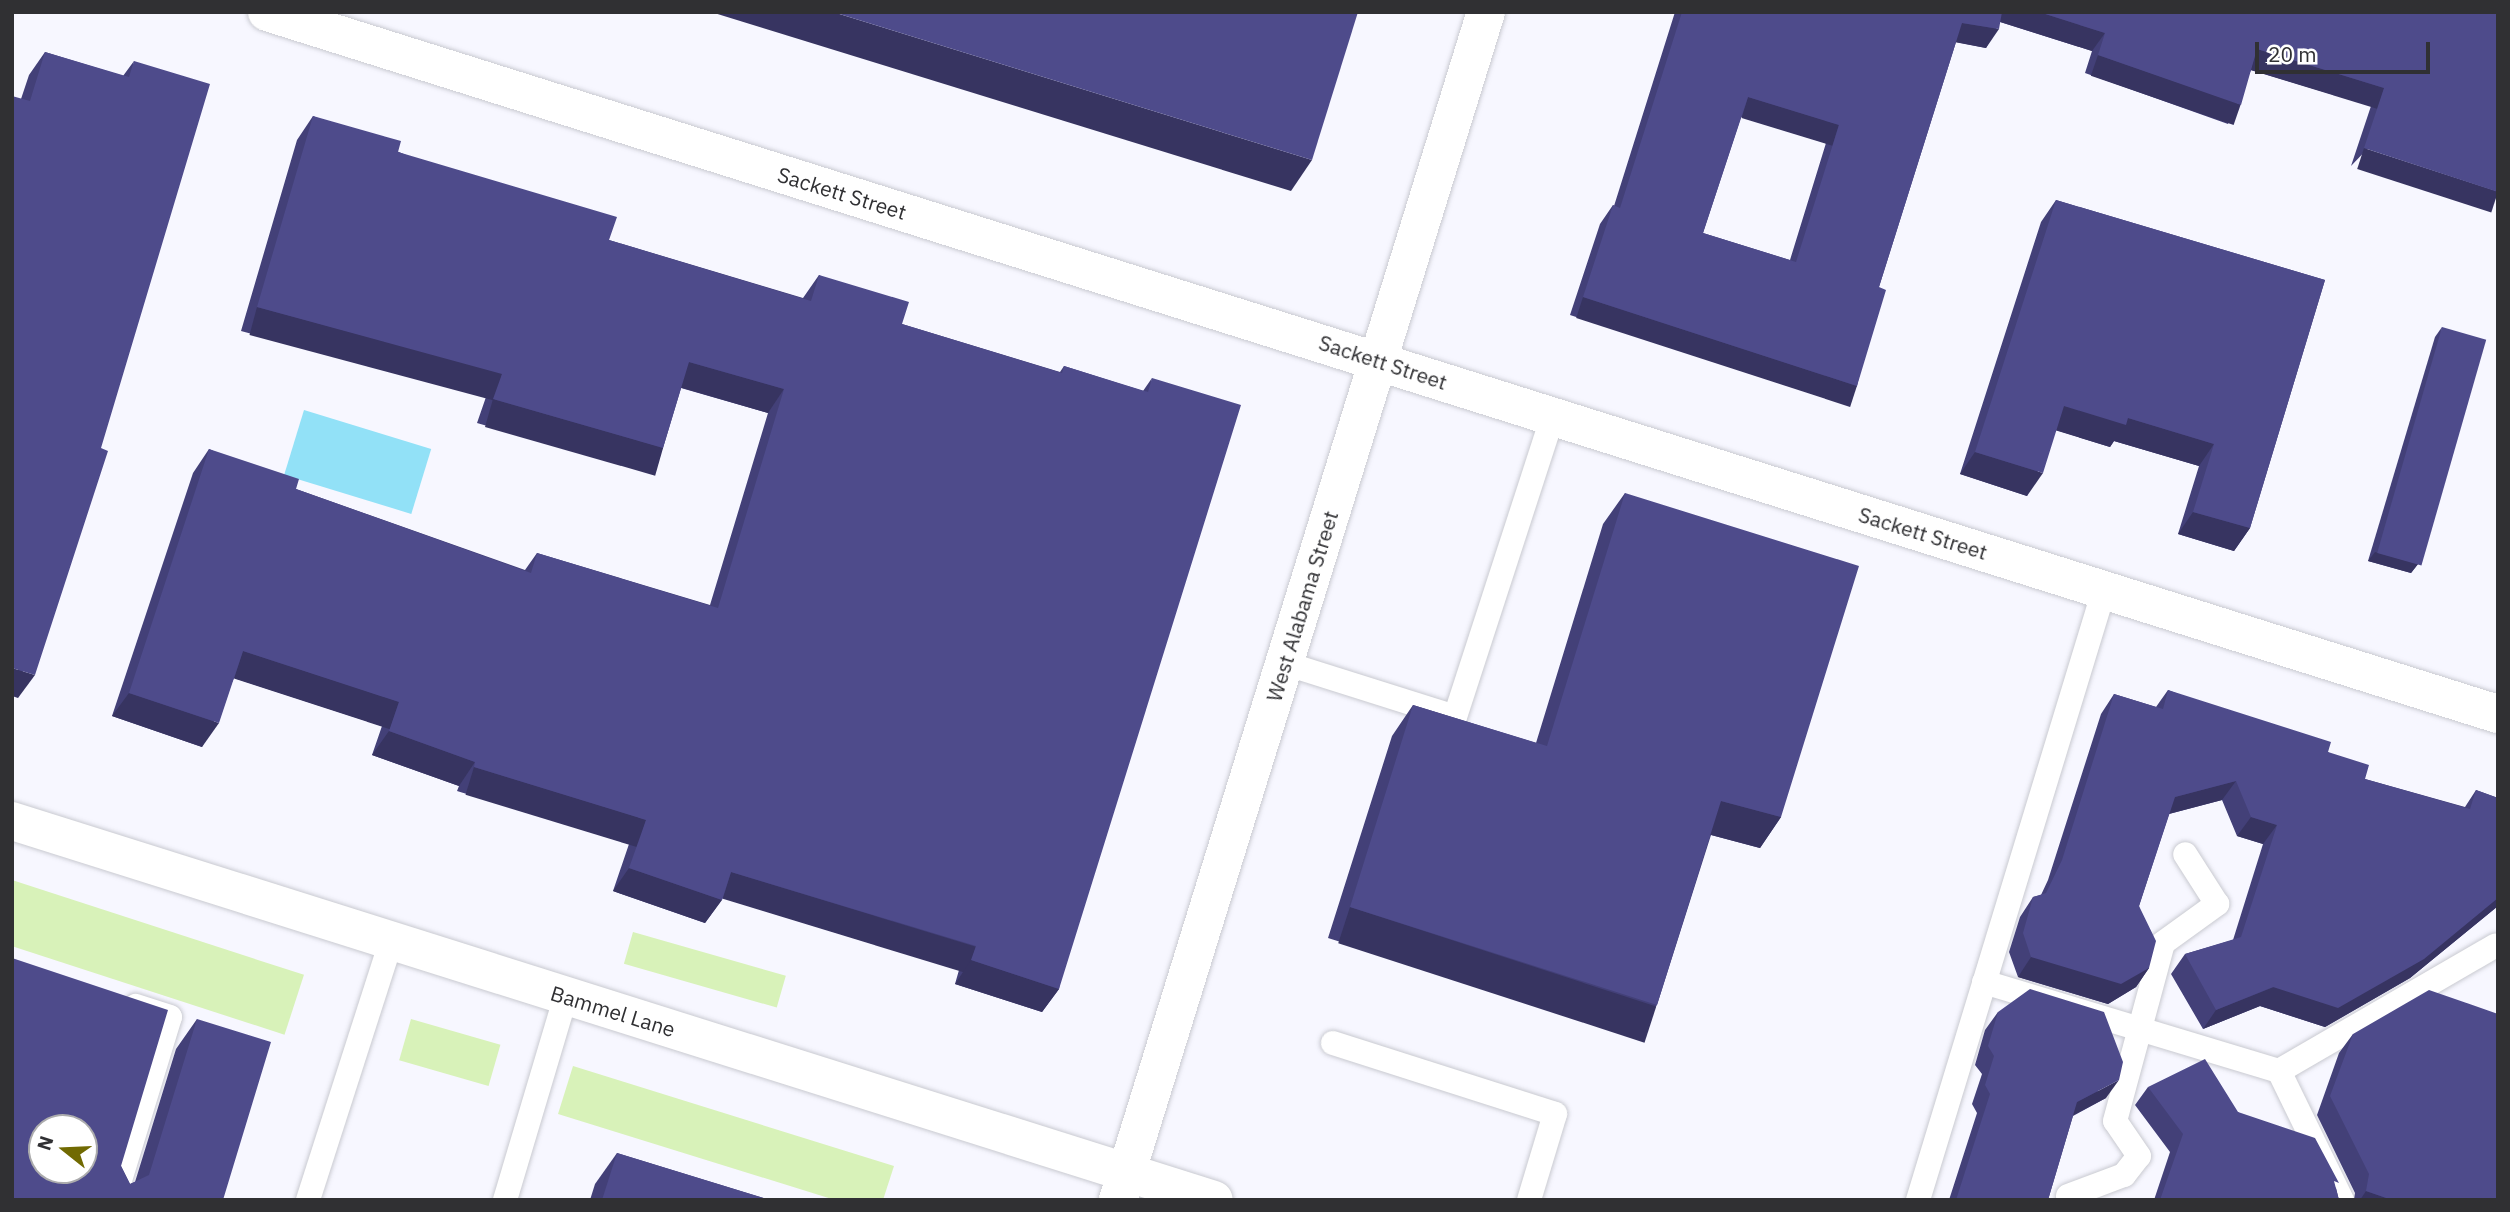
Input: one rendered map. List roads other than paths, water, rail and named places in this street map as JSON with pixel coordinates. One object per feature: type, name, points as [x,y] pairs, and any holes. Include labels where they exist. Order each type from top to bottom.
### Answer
[{"type":"street","name":"Sackett Street","points":[[267,12],[2498,714]]},
{"type":"street","name":"West Alabama Street","points":[[1122,1186],[1486,12]]},
{"type":"street","name":"Bammel Lane","points":[[12,821],[566,996],[1122,1186],[1214,1200]]},
{"type":"lane","points":[[1284,663],[1455,717],[1553,416]]},
{"type":"lane","points":[[1918,1200],[2104,590]]},
{"type":"lane","points":[[2068,1196],[2124,1175],[2139,1156],[2115,1121],[2163,943],[2217,904],[2185,855]]},
{"type":"lane","points":[[308,1200],[391,941]]},
{"type":"lane","points":[[1984,982],[2279,1071],[2495,946]]},
{"type":"lane","points":[[505,1200],[566,996]]},
{"type":"lane","points":[[114,1200],[170,1017],[117,1000]]},
{"type":"lane","points":[[1333,1043],[1555,1114],[1529,1200]]},
{"type":"lane","points":[[2279,1071],[2342,1200]]},
{"type":"water","points":[[304,410],[431,449],[411,514],[284,475]]}]
